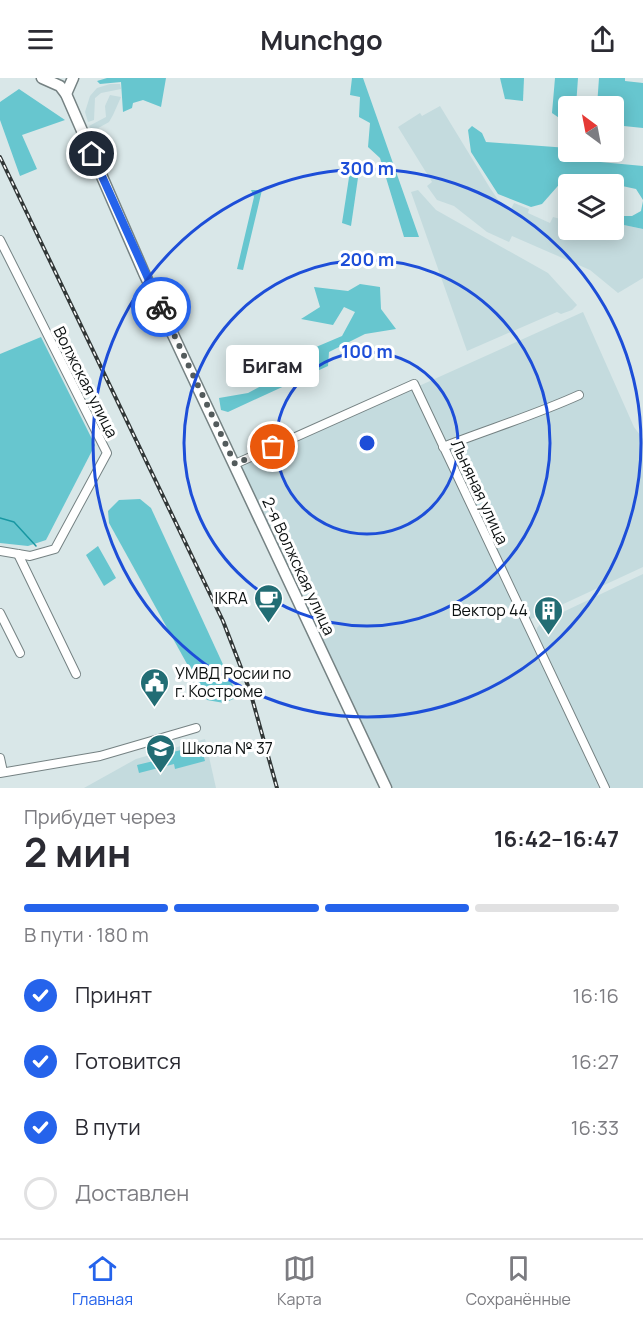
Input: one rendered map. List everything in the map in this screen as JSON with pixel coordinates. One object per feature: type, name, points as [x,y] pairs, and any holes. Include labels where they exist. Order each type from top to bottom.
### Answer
[{"type":"street","points":[[42,78],[60,86],[66,94],[73,78]]},
{"type":"street","name":"2-я Волжская улица","points":[[66,94],[144,273],[386,788]]},
{"type":"street","name":"Волжская улица","points":[[0,240],[107,453],[55,549],[30,556],[0,551]]},
{"type":"street","name":"Льняная улица","points":[[235,464],[414,384],[605,788]]},
{"type":"street","points":[[444,447],[487,429],[528,418],[579,395]]},
{"type":"street","points":[[18,554],[76,675]]},
{"type":"street","points":[[0,614],[20,653]]},
{"type":"street","points":[[0,758],[2,772],[100,756],[196,728]]},
{"type":"shaded area","points":[[107,78],[166,78],[161,107],[143,100],[133,103],[132,108],[123,112],[121,82],[100,84],[97,81]]},
{"type":"shaded area","points":[[352,78],[363,78],[419,237],[404,237],[380,158],[368,147],[370,123],[359,117],[360,97],[350,95]]},
{"type":"shaded area","points":[[500,78],[524,78],[523,101],[505,99]]},
{"type":"shaded area","points":[[555,78],[578,78],[577,96],[558,96],[558,117],[552,113]]},
{"type":"shaded area","points":[[599,78],[625,78],[625,81],[643,83],[643,128],[624,126],[624,96],[598,96]]},
{"type":"shaded area","points":[[120,84],[121,89],[101,93],[95,98],[94,120],[88,122],[85,112],[90,96],[97,88]]},
{"type":"shaded area","points":[[19,89],[65,120],[22,135],[37,169],[20,176],[0,120],[0,102]]},
{"type":"shaded area","points":[[110,95],[121,97],[113,115],[109,122],[93,131],[89,126],[106,117],[105,106]]},
{"type":"shaded area","points":[[440,106],[499,201],[511,209],[514,203],[529,209],[528,213],[550,223],[553,217],[558,218],[558,240],[624,240],[624,225],[643,229],[643,278],[618,293],[590,270],[512,236],[509,242],[487,232],[454,206],[437,200],[427,186],[432,182],[398,127],[420,113],[422,116]]},
{"type":"shaded area","points":[[472,126],[482,133],[486,142],[558,147],[558,162],[600,162],[643,166],[643,200],[636,189],[624,186],[624,174],[558,174],[558,186],[542,204],[531,207],[498,194],[471,152],[468,130]]},
{"type":"shaded area","points":[[350,171],[359,171],[351,226],[342,223]]},
{"type":"shaded area","points":[[251,190],[262,190],[243,270],[237,269],[254,197]]},
{"type":"shaded area","points":[[418,190],[436,210],[548,273],[577,305],[572,310],[561,314],[557,312],[467,351],[411,192]]},
{"type":"shaded area","points":[[643,201],[643,229],[624,225],[624,216],[632,216],[641,211]]},
{"type":"shaded area","points":[[360,284],[380,287],[381,309],[396,329],[365,334],[329,352],[328,366],[228,412],[221,410],[219,398],[248,393],[307,362],[309,350],[342,336],[355,312],[344,307],[333,325],[301,319],[320,307],[314,287],[348,291]]},
{"type":"shaded area","points":[[583,312],[634,427],[643,439],[643,567],[531,619],[524,625],[599,788],[389,788],[239,467]]},
{"type":"shaded area","points":[[41,337],[95,445],[46,540],[28,546],[0,543],[0,354]]},
{"type":"shaded area","points":[[140,499],[151,508],[238,697],[224,703],[207,700],[109,523],[108,511],[119,500]]},
{"type":"shaded area","points":[[98,546],[116,578],[104,586],[86,555]]},
{"type":"shaded area","points":[[643,574],[643,788],[608,788],[536,635],[537,628],[542,622]]},
{"type":"shaded area","name":"Школа № 37","points":[[205,739],[216,788],[84,788],[136,759]]},
{"type":"shaded area","points":[[201,745],[205,761],[175,769],[174,764],[139,773],[137,765],[170,757],[169,753]]},
{"type":"waterway","points":[[0,518],[14,522],[36,546]]},
{"type":"railway","points":[[0,157],[223,621],[250,691],[277,788]]},
{"type":"way so far","points":[[161,307],[235,464],[273,447]]},
{"type":"place","name":"Бигам","points":[[273,447]]},
{"type":"place","name":"IKRA","points":[[269,624]]},
{"type":"place","name":"Вектор 44","points":[[549,636]]},
{"type":"place","name":"УМВД Росии по г. Костроме","points":[[154,708]]},
{"type":"place","name":"Школа № 37","points":[[161,774]]},
{"type":"route","points":[[92,154],[161,307]]}]
